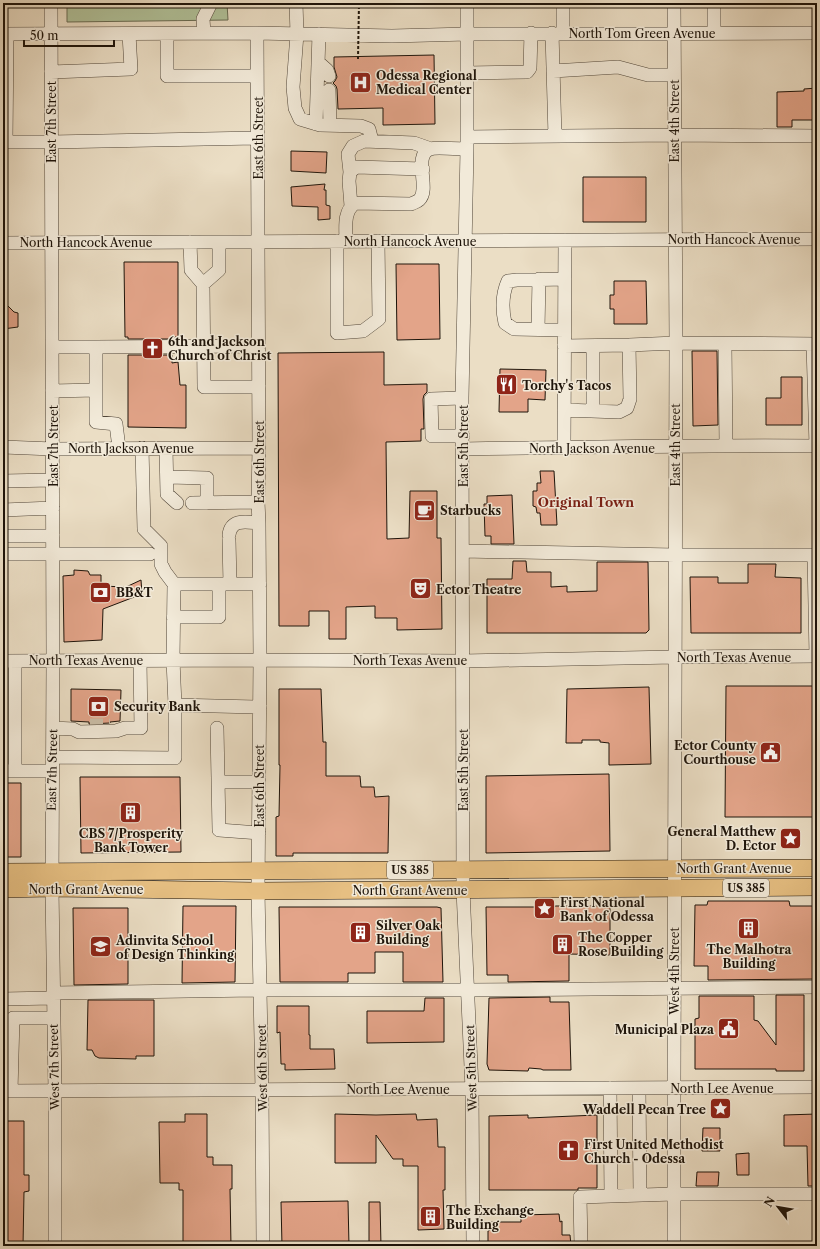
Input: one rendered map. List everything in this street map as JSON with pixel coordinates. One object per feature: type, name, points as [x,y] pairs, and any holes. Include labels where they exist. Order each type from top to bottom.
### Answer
[{"type":"main road","name":"North Grant Avenue","points":[[3,872],[817,868]]},
{"type":"main road","name":"North Grant Avenue","points":[[3,889],[52,888],[258,891],[817,887]]},
{"type":"street","name":"East 7th Street","points":[[51,3],[53,480],[52,888]]},
{"type":"street","points":[[204,33],[203,19],[211,3]]},
{"type":"street","points":[[296,3],[297,34],[292,87],[295,108],[300,119],[316,124],[361,126],[369,129],[372,141]]},
{"type":"street","name":"East 5th Street","points":[[463,890],[462,398],[467,143],[466,3]]},
{"type":"street","points":[[556,136],[553,71],[563,3]]},
{"type":"street","name":"East 4th Street","points":[[674,3],[676,343],[674,888]]},
{"type":"street","points":[[714,3],[714,33]]},
{"type":"street","points":[[257,33],[5,34],[5,142],[258,138]]},
{"type":"street","name":"North Tom Green Avenue","points":[[257,33],[392,36],[531,33],[817,33]]},
{"type":"street","name":"East 6th Street","points":[[257,33],[259,346],[258,502],[260,523],[258,891]]},
{"type":"street","points":[[467,74],[527,72],[530,68],[531,33]]},
{"type":"street","points":[[51,72],[131,69],[129,34]]},
{"type":"street","points":[[167,34],[167,76],[258,76]]},
{"type":"street","points":[[316,124],[319,34]]},
{"type":"street","points":[[318,62],[327,70],[329,76]]},
{"type":"street","points":[[553,71],[618,67],[648,75],[674,75]]},
{"type":"street","points":[[329,90],[330,125]]},
{"type":"street","points":[[378,241],[379,319],[363,331],[337,333],[341,241],[346,213],[355,203],[411,204],[419,201],[423,194],[422,159],[425,153],[431,149],[467,143],[556,136],[817,136]]},
{"type":"street","points":[[351,206],[348,154],[353,146],[364,141],[372,141],[414,143],[431,149]]},
{"type":"street","points":[[350,172],[356,168],[422,169]]},
{"type":"street","name":"North Hancock Avenue","points":[[3,243],[817,239]]},
{"type":"street","points":[[564,448],[565,240]]},
{"type":"street","points":[[190,242],[191,270],[203,284],[204,387],[259,386]]},
{"type":"street","points":[[203,284],[219,270],[219,242]]},
{"type":"street","points":[[538,329],[539,279]]},
{"type":"street","points":[[564,330],[514,329],[505,323],[503,314],[504,289],[508,281],[565,279]]},
{"type":"street","points":[[564,346],[676,343],[815,344],[817,446]]},
{"type":"street","points":[[725,344],[726,446]]},
{"type":"street","points":[[52,347],[203,345],[259,346]]},
{"type":"street","points":[[564,410],[619,412],[628,408],[630,399],[629,345]]},
{"type":"street","points":[[593,346],[593,411]]},
{"type":"street","points":[[96,347],[96,422],[116,424],[119,448]]},
{"type":"street","points":[[52,391],[96,390]]},
{"type":"street","name":"North Jackson Avenue","points":[[462,398],[431,399],[432,436],[463,442],[564,448],[817,446]]},
{"type":"street","name":"North Jackson Avenue","points":[[3,447],[52,449],[259,448]]},
{"type":"street","points":[[52,757],[175,758],[173,660],[174,584],[161,564],[161,546],[144,530],[142,448]]},
{"type":"street","points":[[166,448],[168,477],[167,494],[177,503]]},
{"type":"street","points":[[168,477],[207,478],[207,503]]},
{"type":"street","points":[[3,481],[53,480]]},
{"type":"street","points":[[192,503],[258,502]]},
{"type":"street","points":[[3,510],[53,508]]},
{"type":"street","points":[[174,616],[218,617],[224,584],[229,532],[233,524],[238,522],[260,523]]},
{"type":"street","points":[[3,536],[53,536]]},
{"type":"street","points":[[463,551],[675,555],[816,555],[816,656]]},
{"type":"street","points":[[3,554],[150,554]]},
{"type":"street","points":[[174,584],[260,584]]},
{"type":"street","name":"North Texas Avenue","points":[[9,661],[463,661],[816,656]]},
{"type":"street","points":[[53,728],[73,729],[79,732],[86,732],[116,731],[125,728],[140,728],[140,660]]},
{"type":"street","points":[[9,661],[9,771],[52,771]]},
{"type":"street","points":[[175,705],[260,707]]},
{"type":"street","points":[[110,725],[116,724],[125,728]]},
{"type":"street","points":[[73,729],[80,725],[90,725]]},
{"type":"street","points":[[218,728],[219,830],[259,832]]},
{"type":"street","points":[[218,782],[259,782]]},
{"type":"street","name":"West 7th Street","points":[[52,888],[56,1246]]},
{"type":"street","name":"West 4th Street","points":[[674,888],[674,1246]]},
{"type":"street","name":"West 5th Street","points":[[463,890],[472,1089],[473,1246]]},
{"type":"street","name":"West 6th Street","points":[[258,891],[263,1246]]},
{"type":"street","points":[[3,999],[53,996],[260,990],[468,990],[817,986]]},
{"type":"street","points":[[7,1091],[13,1018],[54,1018]]},
{"type":"street","name":"North Lee Avenue","points":[[7,1091],[817,1087]]},
{"type":"street","points":[[610,1088],[611,1196]]},
{"type":"street","points":[[639,1088],[640,1195]]},
{"type":"street","points":[[581,1246],[580,1197],[674,1194],[817,1194]]},
{"type":"path","points":[[358,59],[359,3]]},
{"type":"green space","points":[[67,3],[227,3],[228,20],[67,22]]},
{"type":"building","points":[[434,55],[435,124],[383,125],[383,108],[338,109],[337,89],[333,83],[337,77],[334,67],[334,57]]},
{"type":"building","points":[[817,88],[817,120],[792,120],[792,127],[777,127],[777,92],[804,91],[804,89]]},
{"type":"building","points":[[291,151],[327,152],[326,173],[291,171]]},
{"type":"building","points":[[583,177],[646,177],[646,222],[583,222]]},
{"type":"building","points":[[325,184],[324,190],[326,190],[326,205],[330,206],[330,219],[318,220],[318,207],[292,206],[291,187]]},
{"type":"building","points":[[124,262],[178,262],[178,337],[170,337],[171,339],[128,339],[128,337],[125,337]]},
{"type":"building","points":[[396,264],[439,264],[440,339],[397,340]]},
{"type":"building","points":[[614,281],[646,281],[647,324],[614,324],[614,309],[610,309],[610,295],[614,295]]},
{"type":"building","points":[[3,301],[14,312],[18,313],[18,327],[3,329]]},
{"type":"building","points":[[692,351],[717,351],[718,425],[693,426]]},
{"type":"building","points":[[384,352],[384,385],[427,384],[427,392],[423,399],[424,429],[421,429],[421,441],[386,442],[387,539],[409,538],[410,491],[437,491],[437,538],[441,538],[442,629],[397,630],[397,618],[375,618],[375,606],[346,607],[346,639],[329,639],[329,611],[309,611],[309,626],[279,626],[278,353]]},
{"type":"building","points":[[128,355],[172,355],[172,363],[178,362],[180,385],[186,385],[186,428],[128,427]]},
{"type":"building","points":[[500,369],[546,370],[545,400],[528,399],[528,412],[499,412]]},
{"type":"building","points":[[781,377],[802,377],[802,425],[766,425],[766,398],[781,398]]},
{"type":"building","points":[[540,471],[554,471],[557,525],[541,525],[540,513],[537,513],[536,507],[533,506],[533,491],[537,491],[537,483],[541,483]]},
{"type":"building","points":[[512,495],[514,544],[491,544],[491,536],[485,536],[484,504],[487,504],[487,496]]},
{"type":"building","points":[[513,561],[526,561],[527,572],[551,572],[551,587],[567,586],[567,592],[597,591],[597,562],[648,562],[649,630],[646,633],[487,633],[487,579],[512,579]]},
{"type":"building","points":[[748,564],[776,564],[775,577],[801,578],[801,633],[691,633],[690,577],[718,577],[718,583],[748,583]]},
{"type":"building","points":[[74,570],[88,571],[90,575],[101,575],[101,586],[126,587],[141,580],[142,594],[103,609],[102,640],[64,642],[63,576],[74,575]]},
{"type":"building","name":"Ector County Courthouse","points":[[726,686],[817,686],[817,817],[725,817]]},
{"type":"building","points":[[649,687],[651,764],[609,765],[609,743],[600,742],[600,740],[582,740],[582,743],[566,743],[567,689]]},
{"type":"building","points":[[71,689],[121,690],[120,721],[89,724],[89,722],[71,721]]},
{"type":"building","points":[[279,689],[321,689],[323,742],[326,742],[326,776],[360,776],[361,787],[374,787],[375,797],[389,796],[388,853],[293,853],[293,856],[276,856],[276,817],[279,816],[280,765]]},
{"type":"building","points":[[609,774],[610,851],[486,853],[486,776]]},
{"type":"building","name":"CBS 7/Prosperity Bank Tower","points":[[80,777],[180,777],[181,852],[81,853]]},
{"type":"building","points":[[3,783],[21,783],[21,857],[3,857]]},
{"type":"building","name":"The Malhotra Building","points":[[708,901],[789,901],[790,906],[817,906],[817,979],[708,980],[708,966],[694,966],[695,905],[707,905]]},
{"type":"building","points":[[183,906],[236,906],[235,982],[182,983]]},
{"type":"building","points":[[610,906],[610,955],[569,954],[569,981],[508,982],[508,975],[487,975],[486,907]]},
{"type":"building","name":"Silver Oak Building","points":[[279,907],[441,908],[443,982],[403,982],[403,952],[375,952],[375,973],[348,973],[348,982],[280,982]]},
{"type":"building","name":"Adinvita School of Design Thinking","points":[[73,908],[128,908],[128,984],[74,985]]},
{"type":"building","name":"Municipal Plaza","points":[[776,995],[804,995],[804,1071],[776,1071],[776,1069],[695,1069],[695,1019],[699,1018],[699,996],[754,996],[754,1020],[758,1021],[776,1045]]},
{"type":"building","points":[[550,997],[550,1002],[569,1002],[571,1070],[543,1070],[529,1068],[528,1071],[489,1070],[487,1064],[489,998]]},
{"type":"building","points":[[425,998],[444,998],[444,1042],[367,1043],[367,1011],[424,1011]]},
{"type":"building","points":[[88,1000],[154,1000],[154,1056],[136,1056],[136,1059],[99,1058],[95,1056],[92,1050],[87,1050]]},
{"type":"building","points":[[277,1006],[309,1006],[310,1049],[334,1049],[335,1069],[285,1070],[285,1064],[281,1064],[280,1032],[277,1033]]},
{"type":"building","points":[[185,1114],[207,1114],[207,1157],[213,1157],[213,1165],[232,1165],[232,1189],[230,1189],[231,1246],[183,1246],[183,1190],[179,1190],[179,1183],[160,1183],[159,1122],[185,1122]]},
{"type":"building","points":[[335,1114],[416,1114],[417,1120],[437,1119],[438,1147],[445,1147],[445,1190],[443,1190],[444,1229],[418,1230],[418,1166],[403,1166],[403,1159],[393,1159],[376,1135],[376,1163],[335,1163]]},
{"type":"building","points":[[817,1114],[817,1186],[808,1186],[807,1146],[784,1146],[784,1115]]},
{"type":"building","points":[[528,1115],[528,1118],[597,1115],[597,1188],[578,1188],[578,1190],[489,1190],[489,1116]]},
{"type":"building","points":[[3,1121],[24,1121],[24,1175],[29,1175],[29,1191],[24,1192],[23,1246],[3,1246]]},
{"type":"building","points":[[703,1128],[720,1128],[720,1151],[702,1151]]},
{"type":"building","points":[[749,1153],[749,1175],[737,1175],[736,1154]]},
{"type":"building","points":[[697,1172],[719,1172],[718,1186],[696,1186]]},
{"type":"building","points":[[348,1201],[349,1246],[282,1246],[281,1202]]},
{"type":"building","points":[[369,1202],[380,1202],[381,1246],[369,1246]]},
{"type":"building","points":[[559,1214],[560,1222],[562,1221],[562,1235],[570,1235],[571,1246],[488,1246],[488,1231],[490,1230],[490,1222],[521,1222],[521,1215]]},
{"type":"tunnel","points":[[90,725],[110,725]]},
{"type":"place","name":"Odessa Regional Medical Center","points":[[360,82]]},
{"type":"place","name":"6th and Jackson Church of Christ","points":[[152,348]]},
{"type":"place","name":"Torchy's Tacos","points":[[507,385]]},
{"type":"place","name":"Starbucks","points":[[424,510]]},
{"type":"place","name":"Ector Theatre","points":[[421,589]]},
{"type":"place","name":"BB&T","points":[[100,592]]},
{"type":"place","name":"Security Bank","points":[[99,706]]},
{"type":"place","name":"Ector County Courthouse","points":[[771,752]]},
{"type":"place","name":"CBS 7/Prosperity Bank Tower","points":[[131,812]]},
{"type":"place","name":"General Matthew D. Ector","points":[[791,838]]},
{"type":"place","name":"First National Bank of Odessa","points":[[544,909]]},
{"type":"place","name":"The Malhotra Building","points":[[749,928]]},
{"type":"place","name":"Silver Oak Building","points":[[361,932]]},
{"type":"place","name":"The Copper Rose Building","points":[[563,944]]},
{"type":"place","name":"Adinvita School of Design Thinking","points":[[101,947]]},
{"type":"place","name":"Municipal Plaza","points":[[729,1029]]},
{"type":"place","name":"Waddell Pecan Tree","points":[[721,1109]]},
{"type":"place","name":"First United Methodist Church - Odessa","points":[[568,1151]]},
{"type":"place","name":"The Exchange Building","points":[[431,1217]]},
{"type":"district","name":"Original Town","points":[[586,502]]}]
